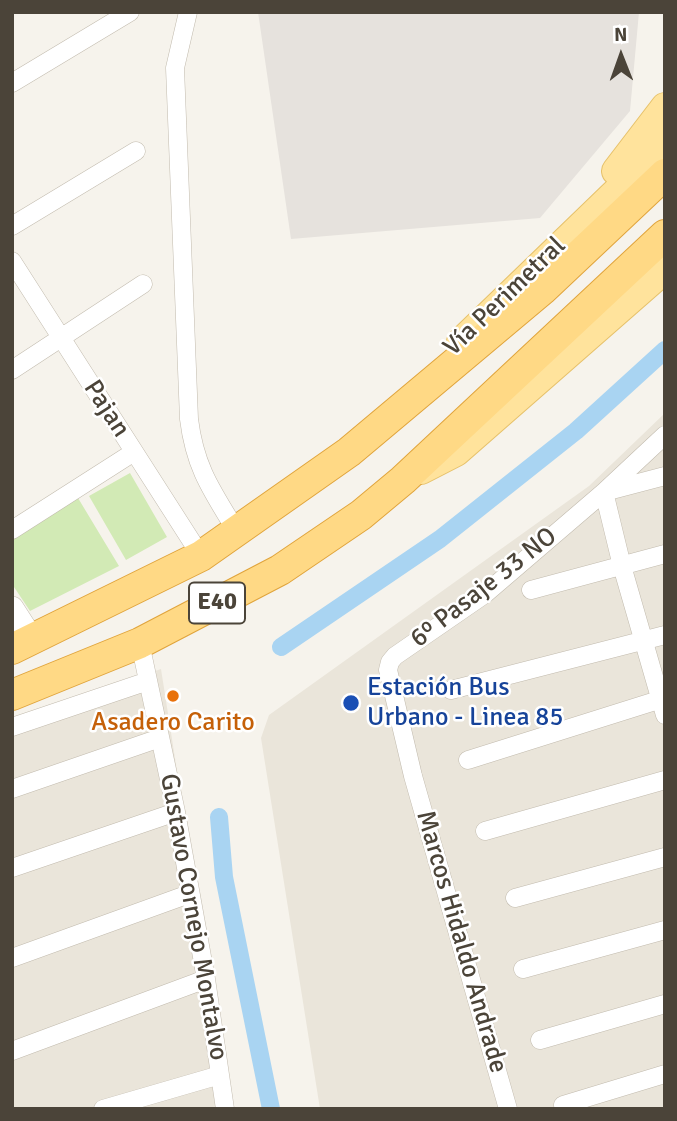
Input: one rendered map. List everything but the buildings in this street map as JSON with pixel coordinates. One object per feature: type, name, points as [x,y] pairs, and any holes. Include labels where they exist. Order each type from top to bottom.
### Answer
[{"type":"highway","name":"Vía Perimetral","points":[[22,644],[201,556],[349,452],[542,290],[665,174]]},
{"type":"highway","points":[[403,480],[665,235]]},
{"type":"highway","name":"E40","points":[[12,695],[140,643],[280,570],[361,514],[403,480]]},
{"type":"main road","points":[[569,235],[665,107]]},
{"type":"main road","name":"Vía Perimetral","points":[[349,452],[371,420],[467,337],[569,235],[665,145]]},
{"type":"main road","name":"E40","points":[[403,480],[456,452],[665,269]]},
{"type":"street","points":[[12,83],[130,12]]},
{"type":"street","points":[[188,12],[175,68],[189,419],[198,465],[237,532]]},
{"type":"street","points":[[12,226],[136,151]]},
{"type":"street","name":"Pajan","points":[[12,261],[201,556]]},
{"type":"street","points":[[12,370],[143,284]]},
{"type":"street","name":"6º Pasaje 33 NO","points":[[413,776],[388,670],[395,656],[485,594],[604,492],[665,435]]},
{"type":"street","points":[[12,530],[134,452]]},
{"type":"street","points":[[468,760],[664,704],[622,566],[604,492],[665,476]]},
{"type":"street","points":[[531,590],[665,554]]},
{"type":"street","points":[[12,608],[22,644]]},
{"type":"street","points":[[451,690],[665,635]]},
{"type":"street","name":"Gustavo Cornejo Montalvo","points":[[140,643],[176,813],[206,979],[225,1109]]},
{"type":"street","points":[[12,727],[148,681]]},
{"type":"street","points":[[12,789],[160,738]]},
{"type":"street","name":"Marcos Hidaldo Andrade","points":[[413,776],[508,1109]]},
{"type":"street","points":[[485,831],[665,780]]},
{"type":"street","points":[[12,868],[176,813]]},
{"type":"street","points":[[515,898],[665,857]]},
{"type":"street","points":[[12,958],[189,894]]},
{"type":"street","points":[[523,969],[665,930]]},
{"type":"street","points":[[12,1051],[206,979]]},
{"type":"street","points":[[540,1040],[665,1004]]},
{"type":"street","points":[[563,1105],[665,1074]]},
{"type":"street","points":[[103,1109],[220,1075]]},
{"type":"shaded area","points":[[258,12],[639,12],[630,111],[540,218],[291,239]]},
{"type":"shaded area","points":[[665,413],[665,1109],[320,1109],[261,738],[269,715],[589,486]]},
{"type":"shaded area","points":[[161,669],[230,1109],[12,1109],[12,720]]},
{"type":"green space","points":[[130,473],[167,537],[126,560],[89,496]]},
{"type":"green space","points":[[78,498],[119,566],[30,611],[12,584],[12,540]]},
{"type":"waterway","points":[[281,647],[440,539],[576,431],[665,350]]},
{"type":"waterway","points":[[219,817],[224,877],[271,1109]]},
{"type":"place","name":"Asadero Carito","points":[[173,696]]},
{"type":"place","name":"Estación Bus Urbano - Linea 85","points":[[351,703]]}]
